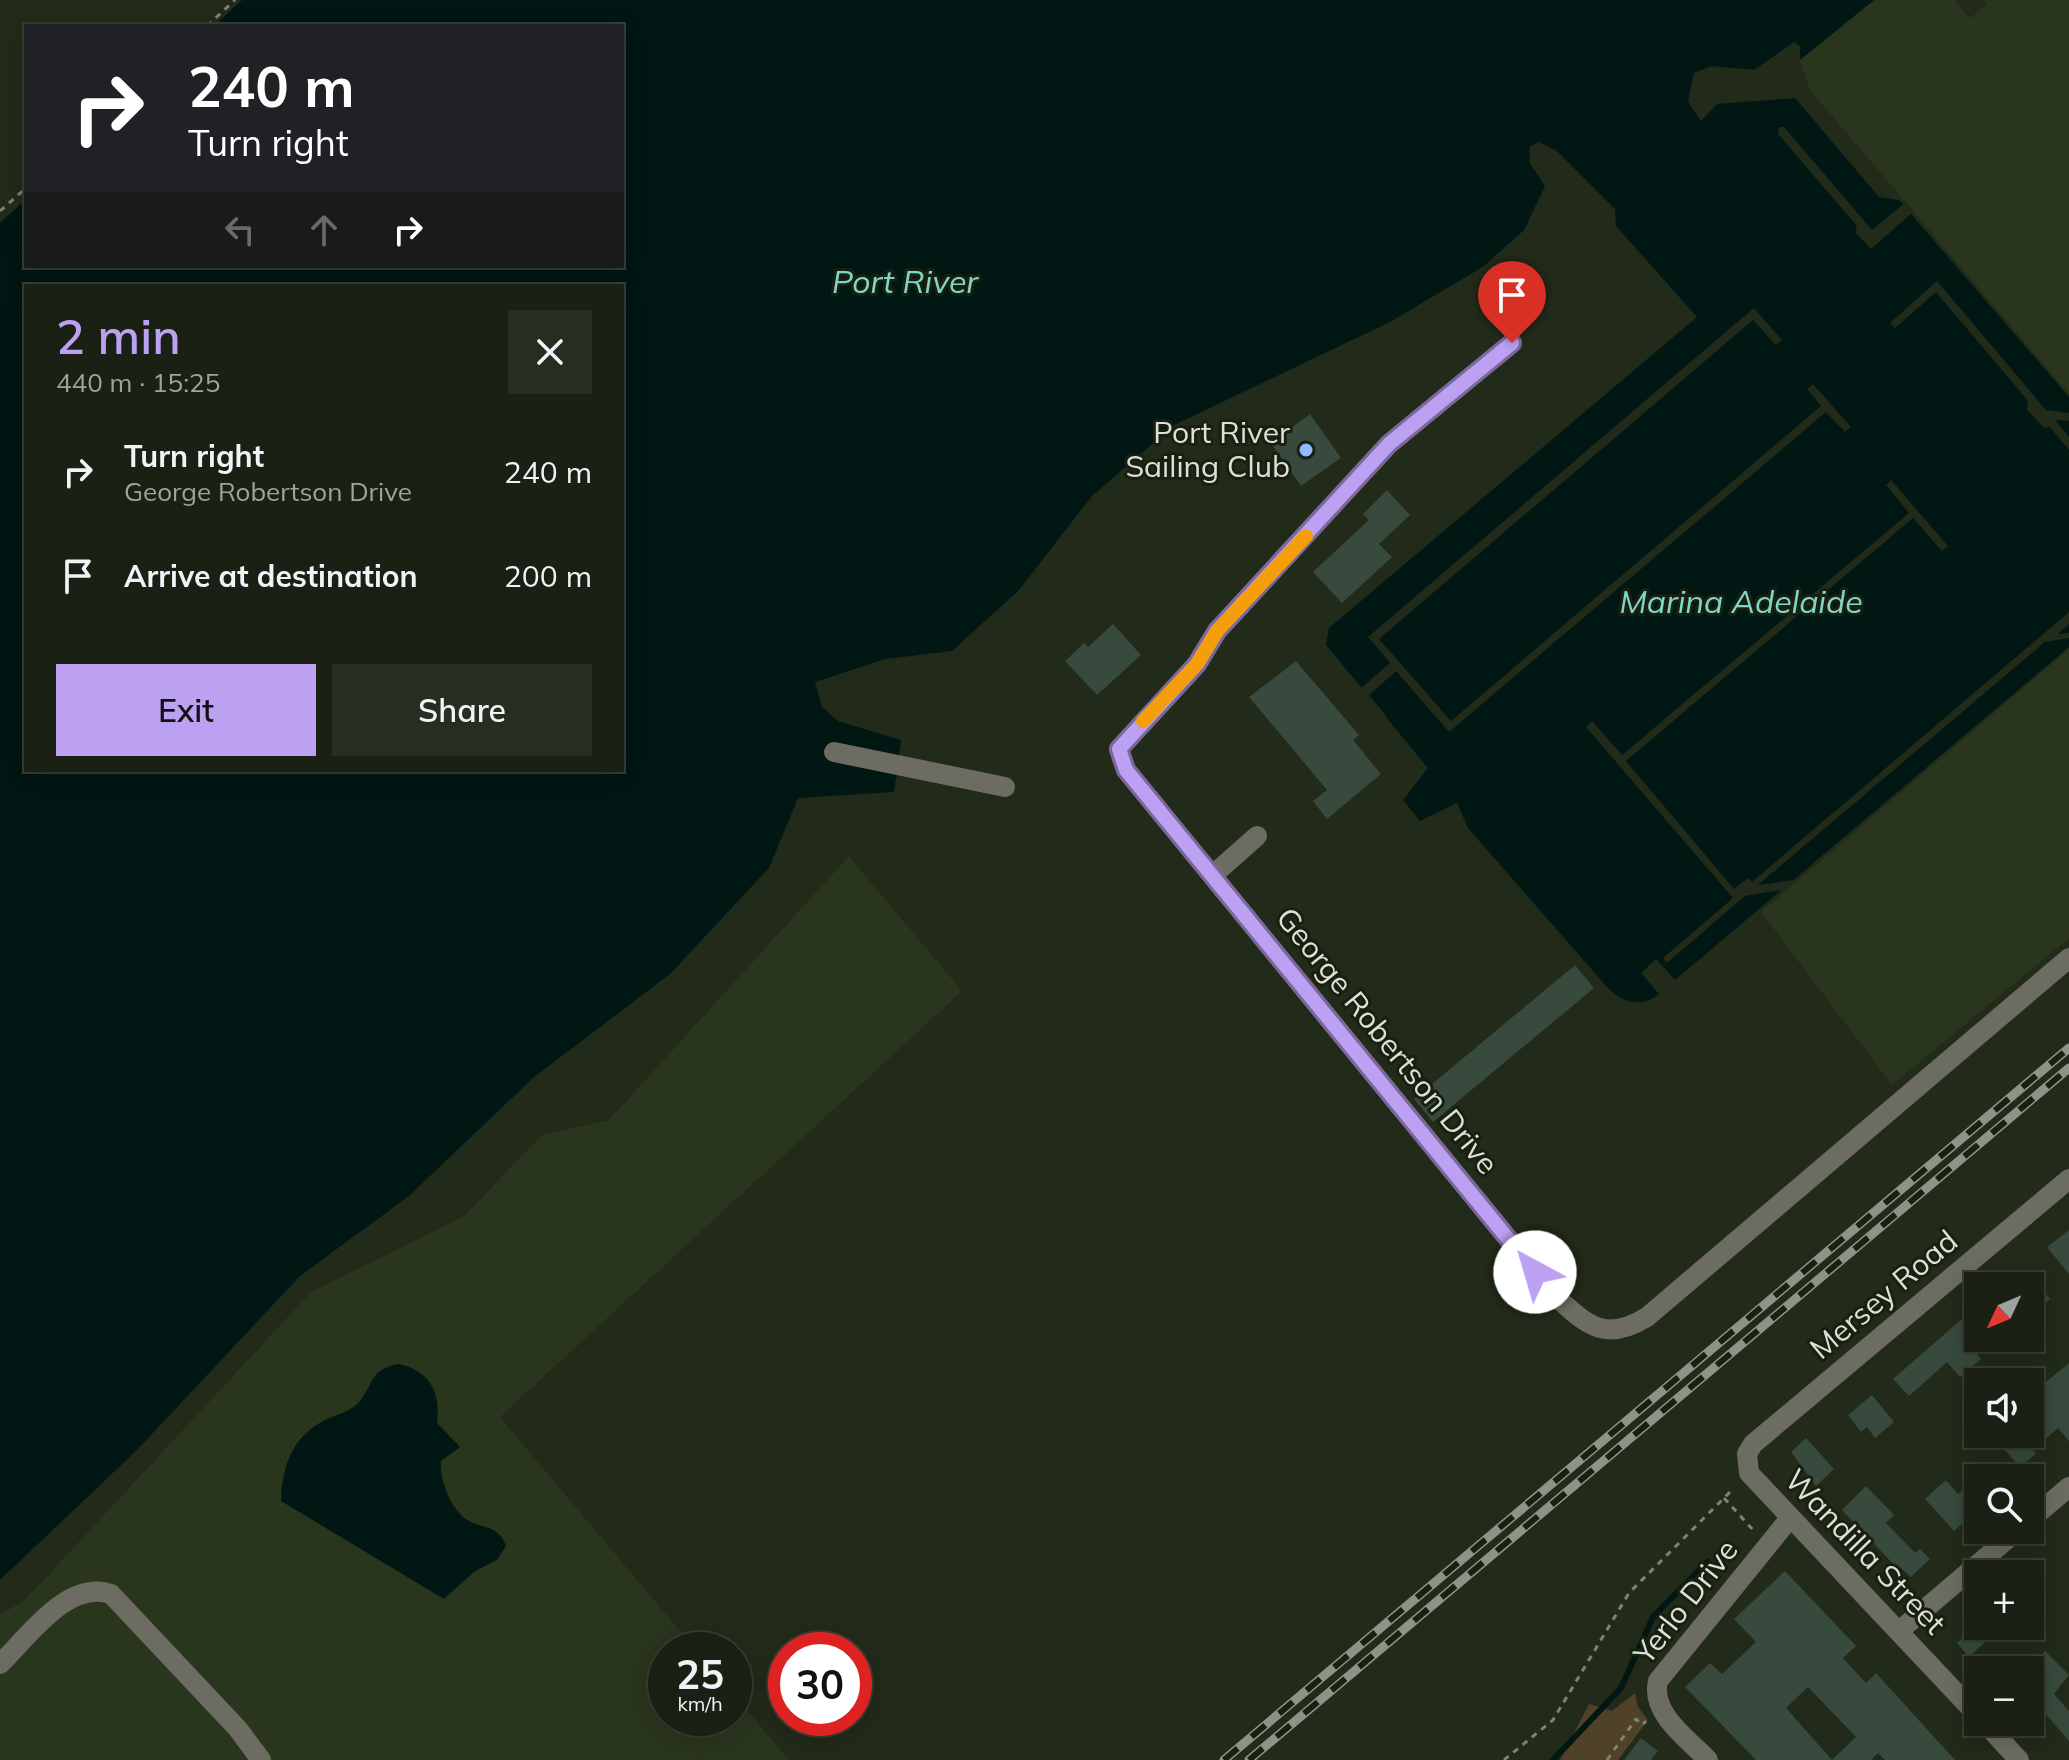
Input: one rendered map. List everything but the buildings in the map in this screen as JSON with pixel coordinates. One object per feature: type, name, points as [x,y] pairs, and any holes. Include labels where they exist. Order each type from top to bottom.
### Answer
[{"type":"street","name":"George Robertson Drive","points":[[1512,343],[1389,444],[1217,631],[1197,664],[1119,749],[1126,770],[1555,1296],[1583,1321],[1604,1331],[1629,1328],[1647,1317],[2069,958]]},
{"type":"street","points":[[834,752],[1005,787]]},
{"type":"street","points":[[1213,875],[1257,836]]},
{"type":"street","name":"Mersey Road","points":[[1748,1468],[1753,1444],[2069,1179]]},
{"type":"street","name":"Wandilla Street","points":[[1748,1468],[1790,1518],[1964,1701]]},
{"type":"street","points":[[2044,1508],[2069,1487]]},
{"type":"street","name":"Yerlo Drive","points":[[1708,1760],[1659,1707],[1655,1693],[1658,1681],[1790,1518]]},
{"type":"street","points":[[1899,1631],[2002,1544]]},
{"type":"street","points":[[0,1664],[71,1597],[86,1591],[111,1594],[238,1729],[261,1760]]},
{"type":"street","points":[[1997,1736],[2019,1760]]},
{"type":"path","points":[[209,24],[235,0]]},
{"type":"path","points":[[0,211],[24,190]]},
{"type":"path","points":[[1504,1760],[1553,1720],[1629,1593],[1724,1497],[1748,1468]]},
{"type":"path","points":[[1724,1497],[1756,1534]]},
{"type":"path","points":[[1607,1760],[1636,1719],[1642,1725],[1646,1721]]},
{"type":"shaded area","points":[[1874,0],[1954,0],[1970,18],[1986,5],[1983,0],[2069,0],[2069,394],[1810,90],[1800,60]]},
{"type":"shaded area","points":[[2069,649],[2069,938],[1892,1085],[1761,912]]},
{"type":"shaded area","points":[[849,856],[962,991],[500,1417],[681,1632],[648,1632],[648,1736],[752,1736],[752,1716],[789,1760],[0,1760],[0,1615],[26,1599],[311,1292],[463,1217],[542,1135],[609,1120]]},
{"type":"shaded area","points":[[1635,1693],[1638,1707],[1648,1720],[1618,1760],[1560,1760],[1589,1704],[1612,1711]]},
{"type":"water","name":"Port River","points":[[242,0],[1874,0],[1800,60],[1800,46],[1794,42],[1754,70],[1712,66],[1694,73],[1688,102],[1701,121],[1717,104],[1795,98],[1879,197],[1899,200],[2069,397],[2069,647],[1675,980],[1656,959],[1641,973],[1659,994],[1646,1001],[1626,1000],[1608,988],[1468,828],[1457,803],[1420,821],[1403,800],[1428,768],[1326,645],[1329,628],[1697,317],[1616,226],[1615,209],[1557,151],[1539,142],[1529,147],[1530,163],[1545,186],[1524,230],[1484,266],[1390,322],[1174,425],[1092,496],[1019,590],[952,651],[885,659],[815,682],[822,707],[838,721],[901,740],[894,792],[798,798],[769,868],[670,974],[534,1077],[409,1196],[300,1276],[136,1451],[0,1580],[0,223],[24,201],[24,268],[624,268],[624,24],[216,24]]},
{"type":"water","points":[[398,1364],[418,1371],[431,1384],[437,1401],[437,1423],[460,1447],[441,1461],[445,1487],[453,1504],[464,1518],[496,1531],[506,1546],[497,1560],[475,1571],[444,1599],[281,1501],[287,1463],[298,1442],[315,1426],[357,1404],[377,1373]]},
{"type":"pier","points":[[1779,127],[1784,127],[1872,230],[1906,202],[1914,211],[1871,249],[1855,232],[1857,226],[1778,134]]},
{"type":"pier","points":[[1937,281],[2046,410],[2069,413],[2069,421],[2055,420],[2069,437],[2069,450],[2050,427],[2044,428],[2027,410],[2028,401],[1936,292],[1895,328],[1890,323]]},
{"type":"pier","points":[[1754,308],[1782,340],[1776,345],[1753,320],[1379,639],[1451,721],[1821,406],[1807,389],[1813,384],[1851,427],[1845,432],[1826,412],[1449,732],[1396,671],[1369,695],[1386,716],[1381,720],[1359,690],[1390,663],[1368,637]]},
{"type":"pier","points":[[1891,480],[1948,546],[1942,551],[1913,518],[1626,761],[1734,889],[1748,878],[1752,882],[2069,612],[2069,624],[2058,634],[2069,633],[2069,638],[2045,642],[1758,885],[1795,880],[1788,889],[1745,896],[1667,963],[1663,958],[1733,898],[1586,727],[1592,721],[1622,755],[1909,513],[1886,485]]},
{"type":"waterway","points":[[1553,1760],[1621,1688],[1653,1617],[1707,1562]]},
{"type":"railway","points":[[1224,1760],[2069,1048]]},
{"type":"railway","points":[[1249,1760],[2069,1068]]},
{"type":"slow traffic","points":[[1143,721],[1197,664],[1217,631],[1306,536]]},
{"type":"place","name":"Port River Sailing Club","points":[[1306,450]]},
{"type":"route","points":[[1512,343],[1389,444],[1217,631],[1197,664],[1119,749],[1126,770],[1535,1272]]},
{"type":"water label","name":"Marina Adelaide","points":[[1741,602]]}]
